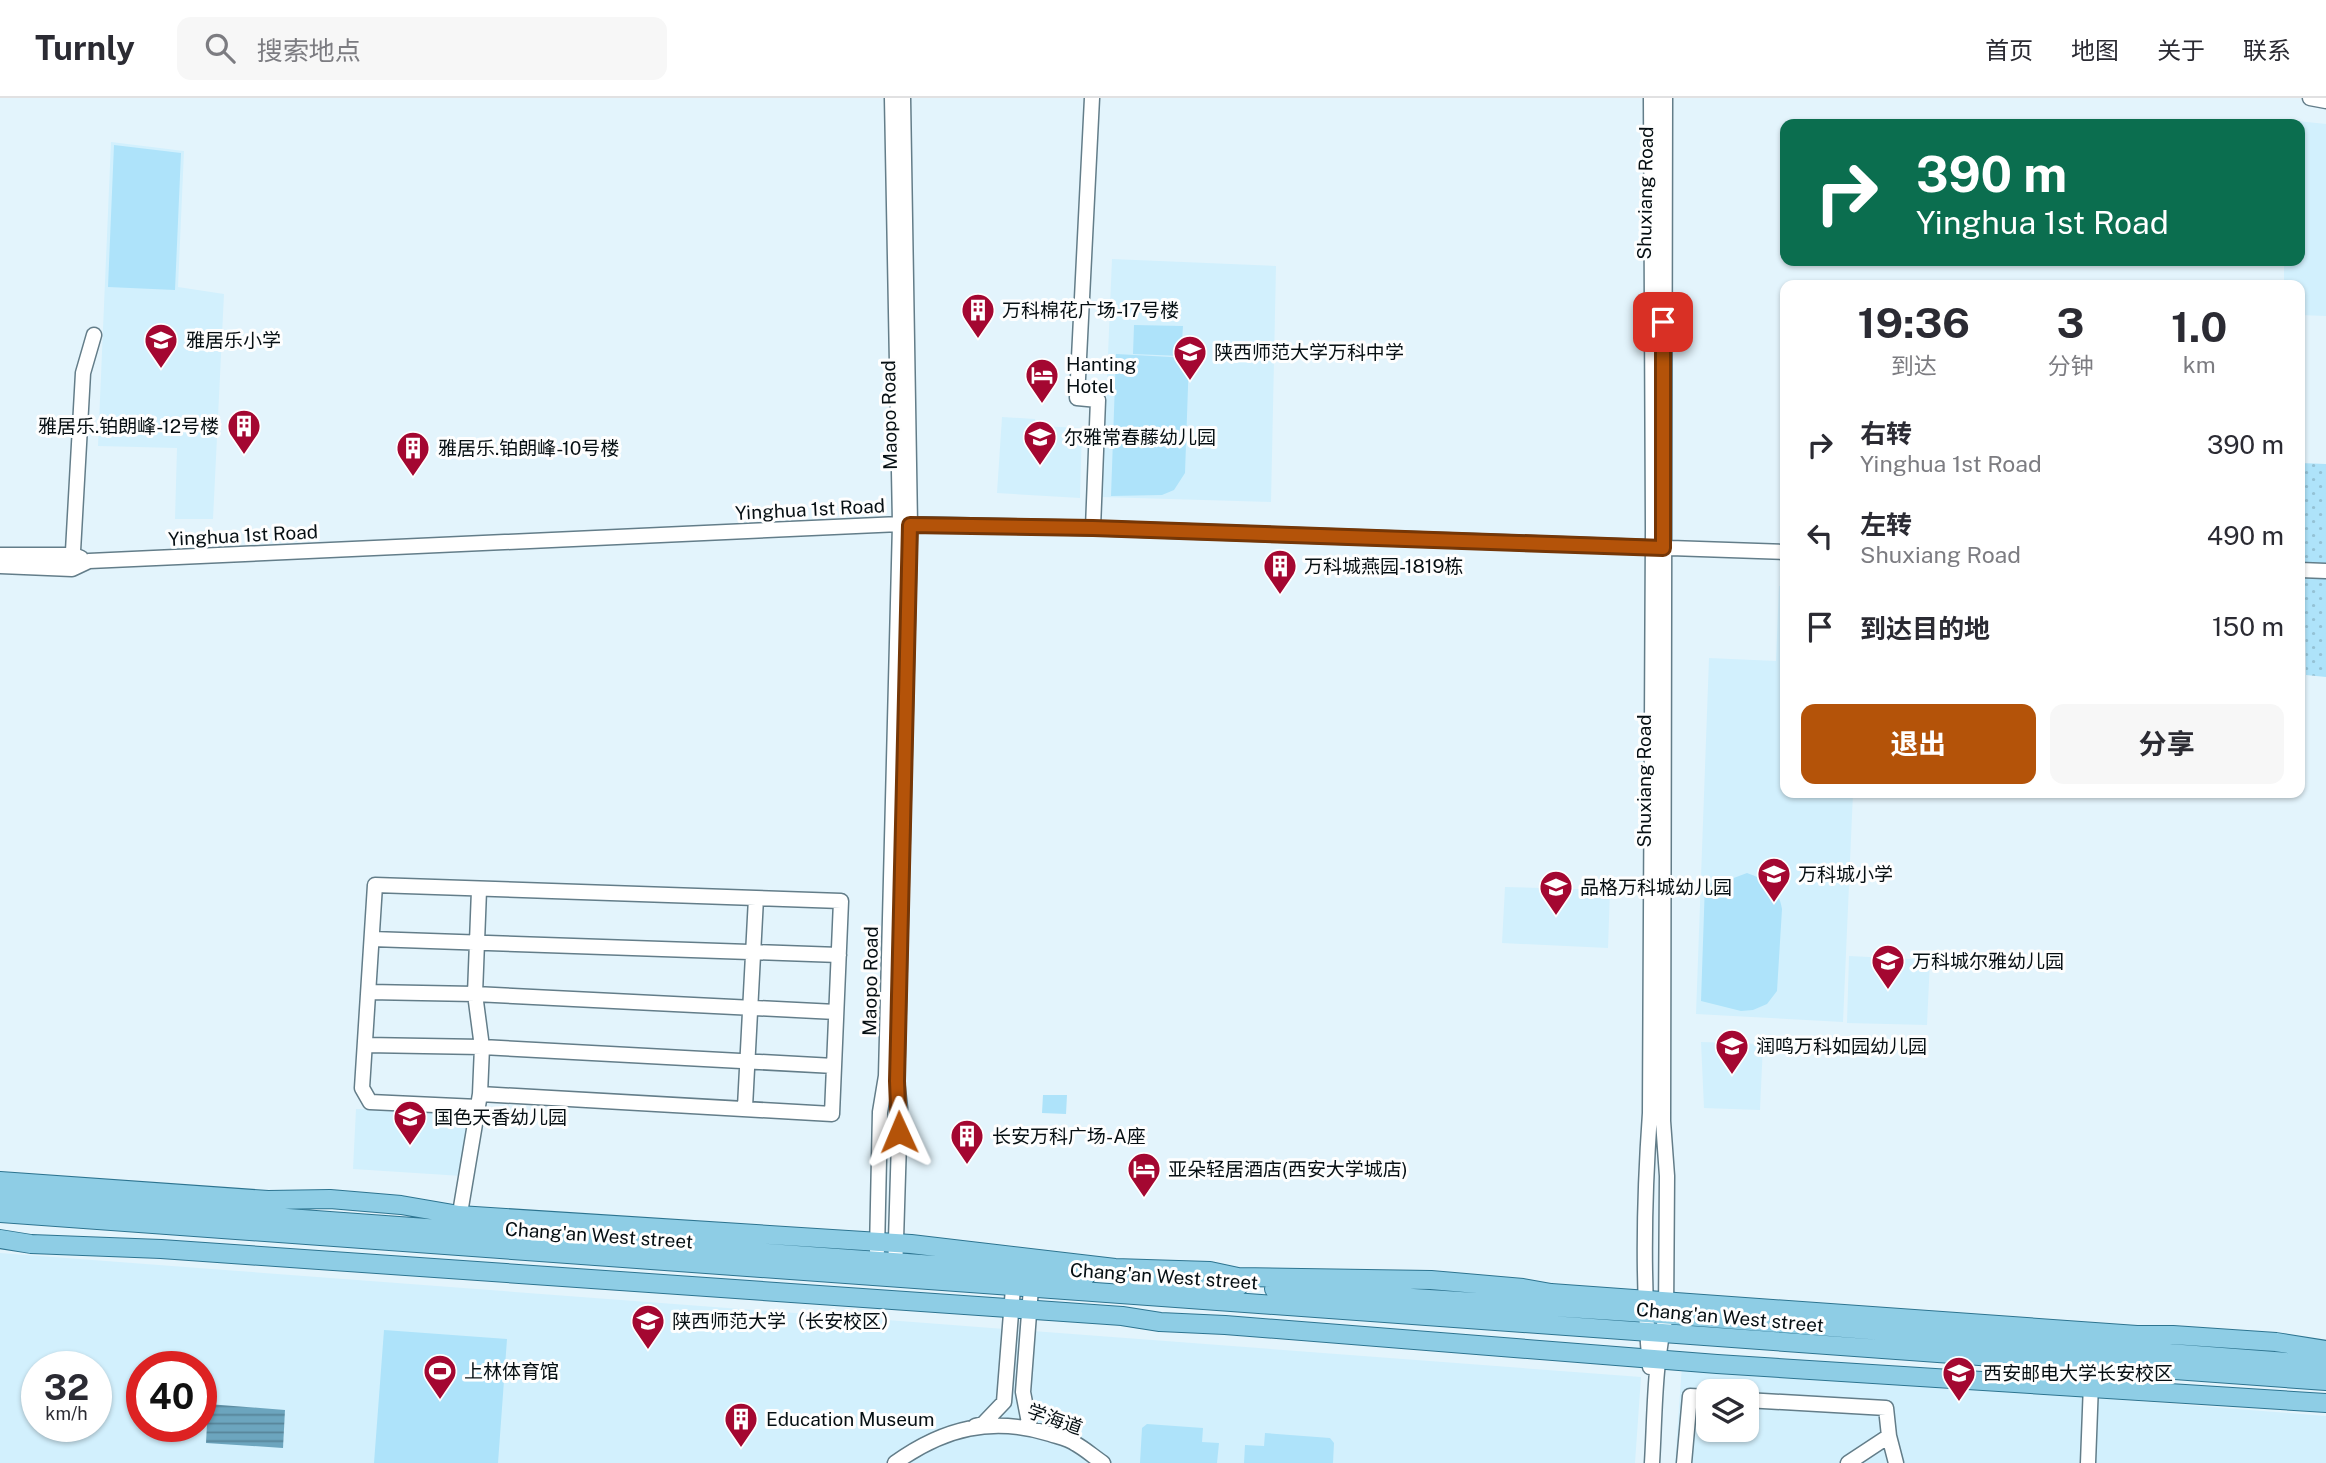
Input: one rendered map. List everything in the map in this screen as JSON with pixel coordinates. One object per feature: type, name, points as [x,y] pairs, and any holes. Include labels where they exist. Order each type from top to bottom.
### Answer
[{"type":"main road","points":[[0,1181],[268,1200],[330,1199],[401,1205],[458,1222]]},
{"type":"main road","name":"Chang'an West street","points":[[0,1197],[458,1222],[877,1260],[895,1270],[1013,1288],[1650,1320],[1666,1309],[2326,1381]]},
{"type":"main road","name":"Chang'an West street","points":[[0,1213],[877,1260]]},
{"type":"main road","points":[[0,1239],[31,1244],[175,1250],[1122,1316],[1198,1325],[1654,1359],[2326,1403]]},
{"type":"main road","points":[[877,1260],[896,1243],[1115,1268],[1210,1271],[1238,1277],[1431,1280],[1552,1293],[1650,1320]]},
{"type":"main road","name":"Chang'an West street","points":[[895,1270],[1650,1320],[2092,1356],[2326,1365]]},
{"type":"main road","points":[[1666,1309],[2173,1335],[2263,1341],[2326,1350]]},
{"type":"street","name":"Maopo Road","points":[[877,1260],[880,1112],[886,1076],[905,525],[892,98]]},
{"type":"street","name":"Maopo Road","points":[[895,1270],[900,1108],[897,1053],[905,525],[903,98]]},
{"type":"street","points":[[1092,98],[1077,398],[1098,400],[1093,528]]},
{"type":"street","name":"Shuxiang Road","points":[[1651,98],[1663,1121],[1667,1176],[1666,1309]]},
{"type":"street","name":"Shuxiang Road","points":[[1652,1463],[1654,1359],[1650,1320],[1646,1171],[1650,1099],[1665,98]]},
{"type":"street","points":[[2310,98],[2326,101]]},
{"type":"street","points":[[73,562],[83,373],[94,335]]},
{"type":"street","name":"Yinghua 1st Road","points":[[0,566],[905,525],[1093,528],[1780,552]]},
{"type":"street","name":"Yinghua 1st Road","points":[[0,555],[73,562]]},
{"type":"street","points":[[2305,570],[2326,571]]},
{"type":"street","points":[[374,885],[479,890],[841,901],[832,1114],[745,1107],[479,1100],[370,1102],[362,1088],[374,885]]},
{"type":"street","points":[[458,1222],[479,1100],[482,1047],[475,994],[479,890]]},
{"type":"street","points":[[745,1107],[756,898]]},
{"type":"street","points":[[372,939],[839,955]]},
{"type":"street","points":[[369,992],[475,994],[836,1012]]},
{"type":"street","points":[[366,1045],[482,1047],[834,1066]]},
{"type":"street","points":[[878,1204],[897,1205]]},
{"type":"street","points":[[1013,1288],[1021,1309],[1023,1392],[1030,1428]]},
{"type":"street","points":[[895,1463],[932,1440],[983,1424],[1003,1402],[1021,1309],[1031,1288]]},
{"type":"street","points":[[2088,1463],[2092,1356]]},
{"type":"street","name":"Shuxiang Road","points":[[1645,1463],[1654,1359]]},
{"type":"street","points":[[1684,1463],[1690,1396],[1696,1396]]},
{"type":"street","points":[[1759,1400],[1886,1408],[1896,1463]]},
{"type":"street","name":"学海道","points":[[954,1431],[991,1426],[1030,1428],[1074,1442],[1103,1463]]},
{"type":"street","points":[[1848,1463],[1889,1436]]},
{"type":"shaded area","points":[[2305,122],[2326,124],[2326,316],[2305,315],[2305,280],[2284,280],[2284,266],[2305,266]]},
{"type":"shaded area","name":"雅居乐小学","points":[[111,142],[184,151],[178,287],[224,294],[213,519],[175,519],[177,448],[98,446]]},
{"type":"shaded area","points":[[114,145],[181,153],[175,290],[108,287]]},
{"type":"shaded area","name":"陕西师范大学万科中学","points":[[1112,259],[1276,266],[1271,502],[1102,497]]},
{"type":"shaded area","points":[[1134,325],[1183,326],[1181,356],[1133,354]]},
{"type":"shaded area","points":[[1116,354],[1189,358],[1185,473],[1174,490],[1162,495],[1111,496]]},
{"type":"shaded area","name":"尔雅常春藤幼儿园","points":[[1002,417],[1035,419],[1036,426],[1082,428],[1080,498],[997,493]]},
{"type":"shaded area","points":[[2305,463],[2326,464],[2326,677],[2306,675]]},
{"type":"shaded area","name":"万科城小学","points":[[1779,586],[1780,798],[1853,798],[1843,1022],[1696,1014],[1709,658],[1776,661]]},
{"type":"shaded area","points":[[1747,873],[1770,885],[1778,895],[1782,909],[1777,991],[1767,1004],[1753,1010],[1741,1011],[1701,1001],[1705,883],[1723,882]]},
{"type":"shaded area","name":"品格万科城幼儿园","points":[[1505,887],[1610,890],[1608,948],[1502,943]]},
{"type":"shaded area","name":"万科城尔雅幼儿园","points":[[1849,956],[1930,960],[1927,1025],[1847,1023]]},
{"type":"shaded area","name":"润鸣万科如园幼儿园","points":[[1701,1042],[1763,1044],[1760,1110],[1704,1108]]},
{"type":"shaded area","points":[[1043,1095],[1067,1095],[1066,1114],[1042,1113]]},
{"type":"shaded area","name":"国色天香幼儿园","points":[[356,1109],[453,1110],[468,1125],[462,1176],[353,1169]]},
{"type":"shaded area","name":"陕西师范大学（长安校区）","points":[[0,1253],[1641,1377],[1635,1463],[0,1463]]},
{"type":"shaded area","name":"上林体育馆","points":[[384,1330],[507,1339],[498,1463],[374,1463]]},
{"type":"shaded area","name":"西安邮电大学长安校区","points":[[1682,1365],[2326,1416],[2326,1463],[1675,1463]]},
{"type":"shaded area","points":[[217,1405],[285,1410],[283,1448],[206,1443],[217,1442]]},
{"type":"shaded area","points":[[1147,1424],[1203,1428],[1202,1442],[1219,1443],[1217,1463],[1140,1463],[1142,1428]]},
{"type":"shaded area","points":[[1265,1433],[1330,1438],[1334,1443],[1333,1463],[1244,1463],[1245,1445],[1264,1446]]},
{"type":"place","name":"万科棉花广场-17号楼","points":[[978,340]]},
{"type":"place","name":"雅居乐小学","points":[[161,370]]},
{"type":"place","name":"陕西师范大学万科中学","points":[[1190,382]]},
{"type":"place","name":"Hanting Hotel","points":[[1042,405]]},
{"type":"place","name":"雅居乐.铂朗峰-12号楼","points":[[244,456]]},
{"type":"place","name":"尔雅常春藤幼儿园","points":[[1040,467]]},
{"type":"place","name":"雅居乐.铂朗峰-10号楼","points":[[413,478]]},
{"type":"place","name":"万科城燕园-1819栋","points":[[1280,596]]},
{"type":"place","name":"万科城小学","points":[[1774,904]]},
{"type":"place","name":"品格万科城幼儿园","points":[[1556,917]]},
{"type":"place","name":"万科城尔雅幼儿园","points":[[1888,991]]},
{"type":"place","name":"润鸣万科如园幼儿园","points":[[1732,1076]]},
{"type":"place","name":"国色天香幼儿园","points":[[410,1147]]},
{"type":"place","name":"长安万科广场-A座","points":[[967,1166]]},
{"type":"place","name":"亚朵轻居酒店(西安大学城店)","points":[[1144,1199]]},
{"type":"place","name":"陕西师范大学（长安校区）","points":[[648,1351]]},
{"type":"place","name":"上林体育馆","points":[[440,1401]]},
{"type":"place","name":"西安邮电大学长安校区","points":[[1959,1403]]},
{"type":"place","name":"Education Museum","points":[[741,1449]]},
{"type":"route","points":[[899,1132],[897,1081],[910,525],[1093,528],[1663,548],[1663,322]]}]
